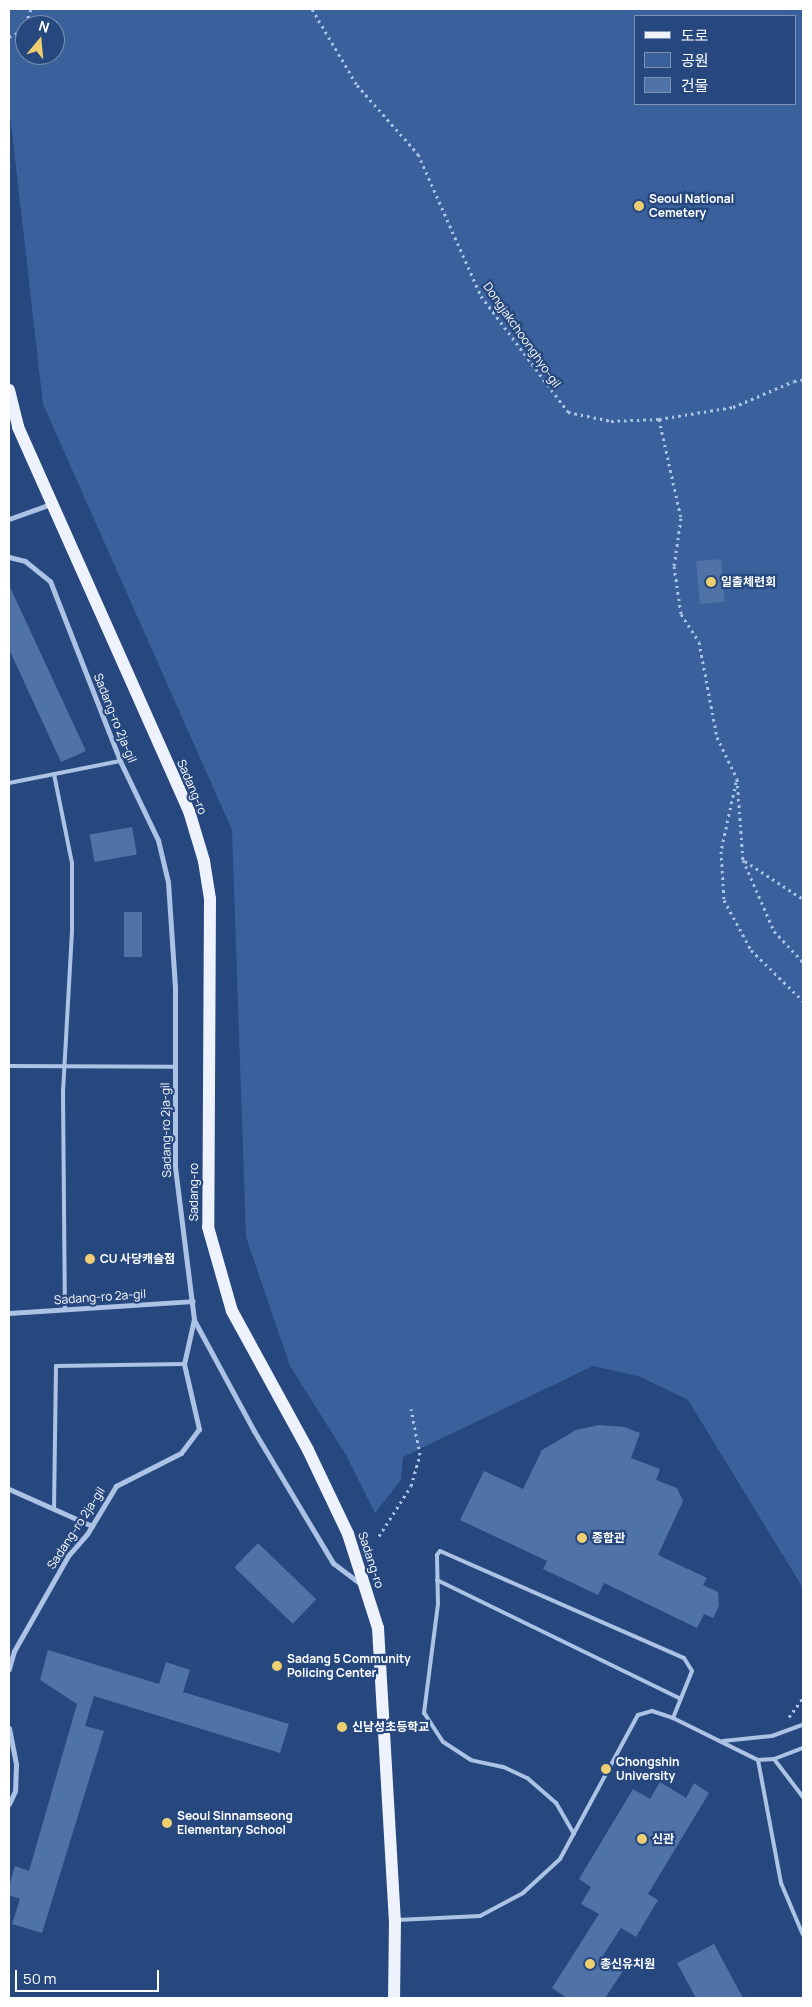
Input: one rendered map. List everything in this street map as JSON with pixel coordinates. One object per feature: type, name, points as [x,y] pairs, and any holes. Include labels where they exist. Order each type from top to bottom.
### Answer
[{"type":"main road","name":"Sadang-ro","points":[[9,390],[18,427],[189,812],[204,861],[210,899],[208,1227],[229,1302],[348,1534],[378,1628],[395,1920],[394,1998]]},
{"type":"street","points":[[9,519],[51,504]]},
{"type":"street","name":"Sadang-ro 2ja-gil","points":[[9,557],[25,561],[50,581],[120,761],[158,840],[168,882],[175,987],[175,1167],[194,1319],[184,1364],[200,1428],[192,1443],[181,1454],[116,1486],[92,1526],[68,1556],[12,1651],[9,1669]]},
{"type":"street","name":"Sadang-ro 2a-gil","points":[[9,1314],[193,1301]]},
{"type":"street","points":[[194,1319],[254,1431],[333,1564],[365,1588]]},
{"type":"street","points":[[9,1489],[92,1526]]},
{"type":"street","points":[[9,1728],[16,1764],[15,1791],[9,1804]]},
{"type":"lane","points":[[9,783],[120,761]]},
{"type":"lane","points":[[54,774],[72,863],[64,1066],[65,1310]]},
{"type":"lane","points":[[9,1066],[175,1067]]},
{"type":"lane","points":[[54,1509],[56,1366],[184,1364]]},
{"type":"lane","points":[[574,1834],[556,1803],[527,1778],[503,1767],[471,1760],[443,1742],[424,1712],[438,1604],[437,1555],[446,1552],[684,1658],[692,1671],[673,1718]]},
{"type":"lane","points":[[437,1580],[681,1699]]},
{"type":"lane","points":[[395,1920],[480,1916],[523,1893],[560,1859],[638,1715],[652,1711],[673,1718],[723,1741],[758,1760],[774,1759],[803,1748]]},
{"type":"lane","points":[[723,1741],[772,1736],[803,1725]]},
{"type":"lane","points":[[774,1759],[803,1797]]},
{"type":"lane","points":[[758,1760],[781,1883],[803,1935]]},
{"type":"path","points":[[9,37],[23,30],[31,9]]},
{"type":"path","name":"Dongjakchoonghyo-gil","points":[[312,9],[357,85],[418,154],[481,296],[525,352],[556,399],[568,412],[611,421],[659,419],[733,407],[794,381],[803,380]]},
{"type":"path","points":[[659,419],[681,518],[674,566],[681,614],[699,642],[717,737],[737,779],[744,860],[774,931],[803,962]]},
{"type":"path","points":[[737,779],[720,851],[724,900],[751,950],[803,1001]]},
{"type":"path","points":[[744,860],[803,899]]},
{"type":"path","points":[[379,1536],[411,1486],[420,1455],[411,1409]]},
{"type":"green space","points":[[9,9],[803,9],[803,1588],[688,1400],[641,1377],[593,1366],[403,1457],[401,1480],[375,1513],[346,1455],[290,1366],[246,1237],[232,830],[43,404],[9,106]]},
{"type":"building","name":"일출체련회","points":[[721,559],[725,602],[700,604],[696,561]]},
{"type":"building","points":[[9,585],[86,751],[61,762],[9,649]]},
{"type":"building","points":[[132,827],[137,855],[95,862],[90,834]]},
{"type":"building","points":[[124,912],[142,912],[142,957],[124,957]]},
{"type":"building","name":"종합관","points":[[599,1425],[624,1427],[640,1433],[631,1458],[660,1469],[656,1480],[677,1488],[683,1501],[658,1555],[707,1578],[703,1585],[718,1592],[719,1606],[713,1618],[704,1614],[697,1628],[604,1583],[598,1595],[543,1569],[547,1561],[460,1520],[484,1471],[523,1489],[542,1450],[576,1430]]},
{"type":"building","points":[[258,1543],[316,1599],[293,1624],[234,1567]]},
{"type":"building","points":[[48,1650],[159,1684],[166,1662],[190,1670],[183,1692],[289,1724],[280,1753],[94,1696],[85,1726],[104,1731],[42,1933],[12,1924],[20,1899],[9,1895],[9,1887],[15,1866],[29,1871],[77,1704],[40,1680]]},
{"type":"building","name":"신관","points":[[660,1782],[686,1798],[694,1783],[709,1793],[648,1894],[658,1900],[636,1937],[621,1928],[602,1957],[623,1971],[605,1998],[567,1998],[552,1988],[599,1914],[581,1904],[591,1887],[579,1879],[633,1789],[650,1799]]},
{"type":"building","points":[[714,1944],[743,1998],[696,1998],[677,1963]]},
{"type":"place","name":"Seoul National Cemetery","points":[[639,206]]},
{"type":"place","name":"일출체련회","points":[[711,582]]},
{"type":"place","name":"CU 사당캐슬점","points":[[90,1259]]},
{"type":"place","name":"종합관","points":[[582,1538]]},
{"type":"place","name":"Sadang 5 Community Policing Center","points":[[277,1666]]},
{"type":"place","name":"신남성초등학교","points":[[342,1727]]},
{"type":"place","name":"Chongshin University","points":[[606,1769]]},
{"type":"place","name":"Seoul Sinnamseong Elementary School","points":[[167,1823]]},
{"type":"place","name":"신관","points":[[642,1839]]},
{"type":"place","name":"총신유치원","points":[[590,1964]]}]
